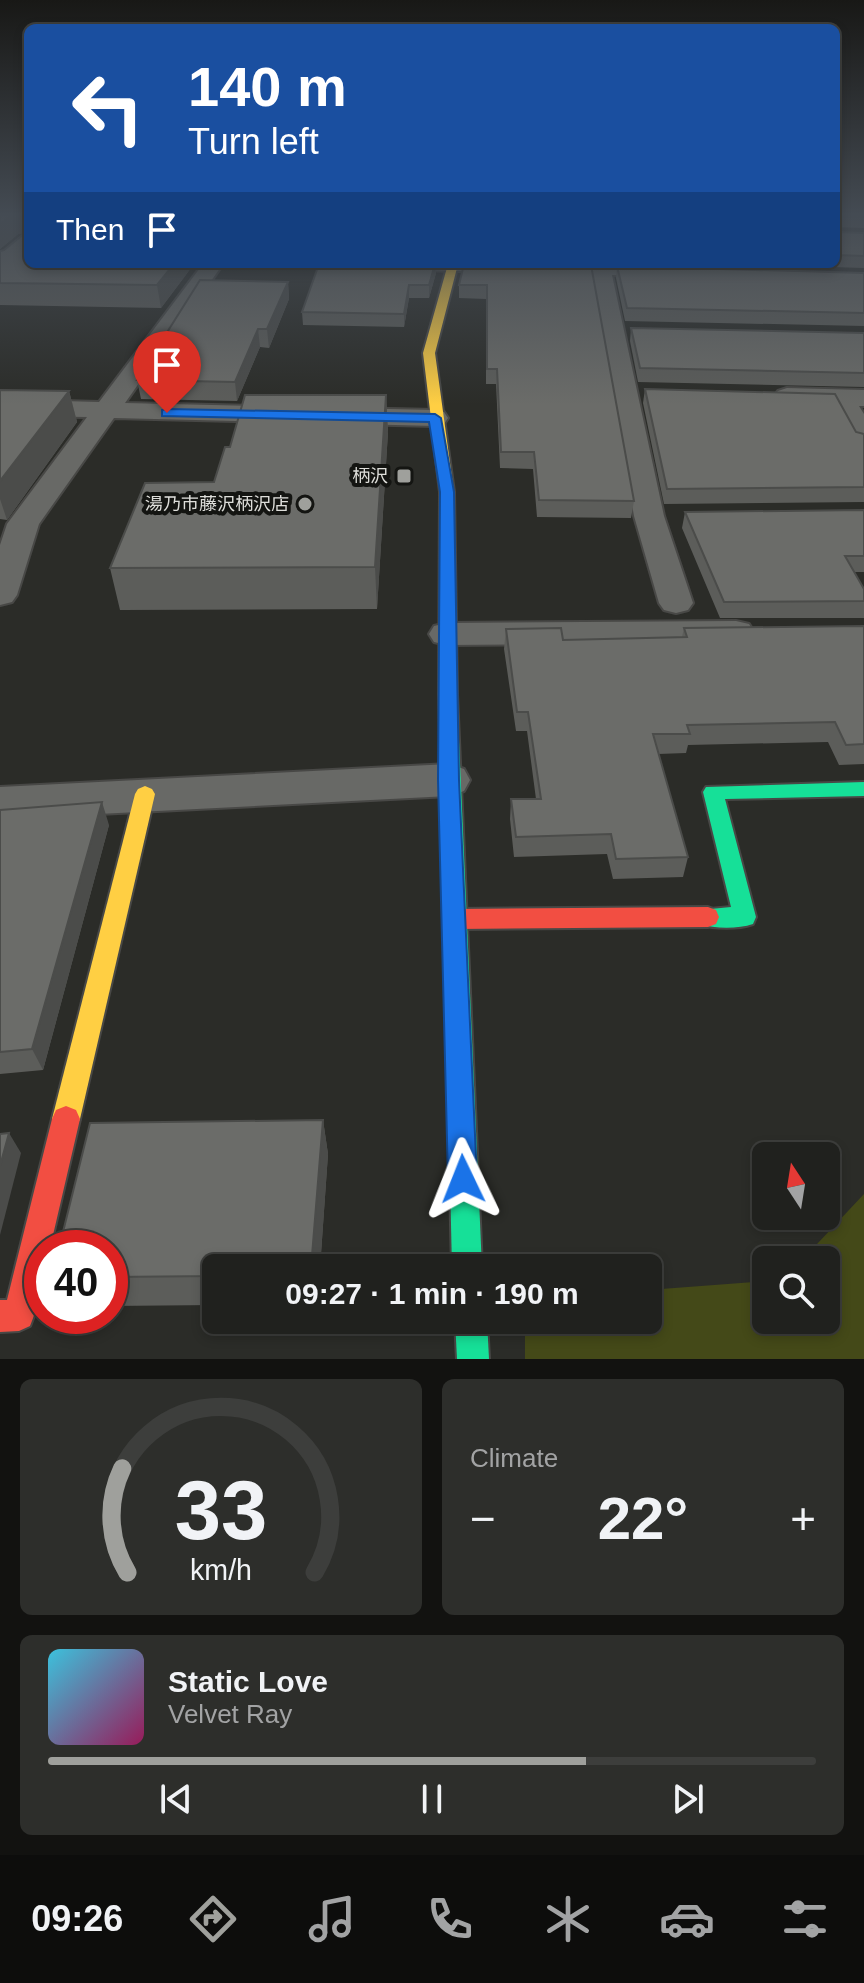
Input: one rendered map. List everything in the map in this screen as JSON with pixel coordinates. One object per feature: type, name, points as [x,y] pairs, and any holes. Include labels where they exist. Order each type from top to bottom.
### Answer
[{"type":"street","points":[[0,595],[23,524],[203,278]]},
{"type":"street","points":[[448,278],[429,353],[447,492],[449,780],[467,1254]]},
{"type":"street","points":[[602,278],[625,392],[664,516],[676,603]]},
{"type":"street","points":[[612,331],[644,331]]},
{"type":"street","points":[[625,392],[656,393]]},
{"type":"street","points":[[765,396],[853,398],[864,439]]},
{"type":"street","points":[[25,408],[435,418]]},
{"type":"street","points":[[447,634],[771,631]]},
{"type":"street","points":[[0,803],[449,780]]},
{"type":"street","points":[[455,919],[745,917],[713,792],[864,789]]},
{"type":"street","points":[[0,1316],[19,1315],[145,794]]},
{"type":"street","points":[[472,1334],[473,1359]]},
{"type":"green space","points":[[864,1194],[864,1359],[525,1359],[525,1334],[662,1334],[662,1289],[752,1282],[752,1334],[840,1334],[840,1246],[815,1246],[830,1230],[840,1230],[840,1220]]},
{"type":"building","points":[[0,278],[162,278],[157,285],[0,283]]},
{"type":"building","points":[[314,278],[431,278],[429,285],[409,285],[404,314],[302,312]]},
{"type":"building","points":[[461,278],[593,278],[634,501],[539,500],[534,452],[501,452],[497,369],[487,369],[487,285],[459,285]]},
{"type":"building","points":[[620,278],[864,278],[864,313],[627,308]]},
{"type":"building","points":[[200,280],[288,282],[267,329],[258,329],[235,382],[137,380]]},
{"type":"building","points":[[631,328],[864,333],[864,373],[640,368]]},
{"type":"building","points":[[645,389],[835,394],[856,432],[864,434],[864,487],[667,489]]},
{"type":"building","points":[[0,390],[69,391],[0,481]]},
{"type":"building","name":"湯乃市藤沢柄沢店","points":[[245,395],[386,395],[375,567],[110,568],[145,483],[214,482],[225,447],[230,447]]},
{"type":"building","points":[[864,510],[864,556],[845,556],[864,589],[864,601],[724,602],[685,512]]},
{"type":"building","points":[[864,626],[864,744],[846,745],[835,722],[687,725],[690,734],[653,734],[688,857],[616,859],[611,834],[516,837],[511,799],[541,799],[528,712],[517,712],[506,629],[561,628],[563,640],[687,637],[684,628]]},
{"type":"building","points":[[102,802],[32,1049],[0,1052],[0,810]]},
{"type":"building","points":[[323,1120],[312,1254],[202,1254],[202,1276],[128,1277],[128,1230],[63,1230],[90,1123]]},
{"type":"building","points":[[9,1133],[0,1166],[0,1134]]},
{"type":"traffic: fast","points":[[448,694],[467,1254]]},
{"type":"traffic: fast","points":[[708,917],[745,917],[713,792],[864,789]]},
{"type":"traffic: fast","points":[[472,1334],[473,1359]]},
{"type":"traffic: slow","points":[[448,694],[447,492],[429,353],[449,278]]},
{"type":"traffic: slow","points":[[66,1119],[145,794]]},
{"type":"traffic: jam","points":[[455,919],[708,917]]},
{"type":"traffic: jam","points":[[0,1316],[19,1315],[66,1119]]},
{"type":"place","name":"柄沢","points":[[404,476]]},
{"type":"place","name":"湯乃市藤沢柄沢店","points":[[305,504]]},
{"type":"route","points":[[167,413],[435,418],[447,492],[449,780],[463,1179]]}]
